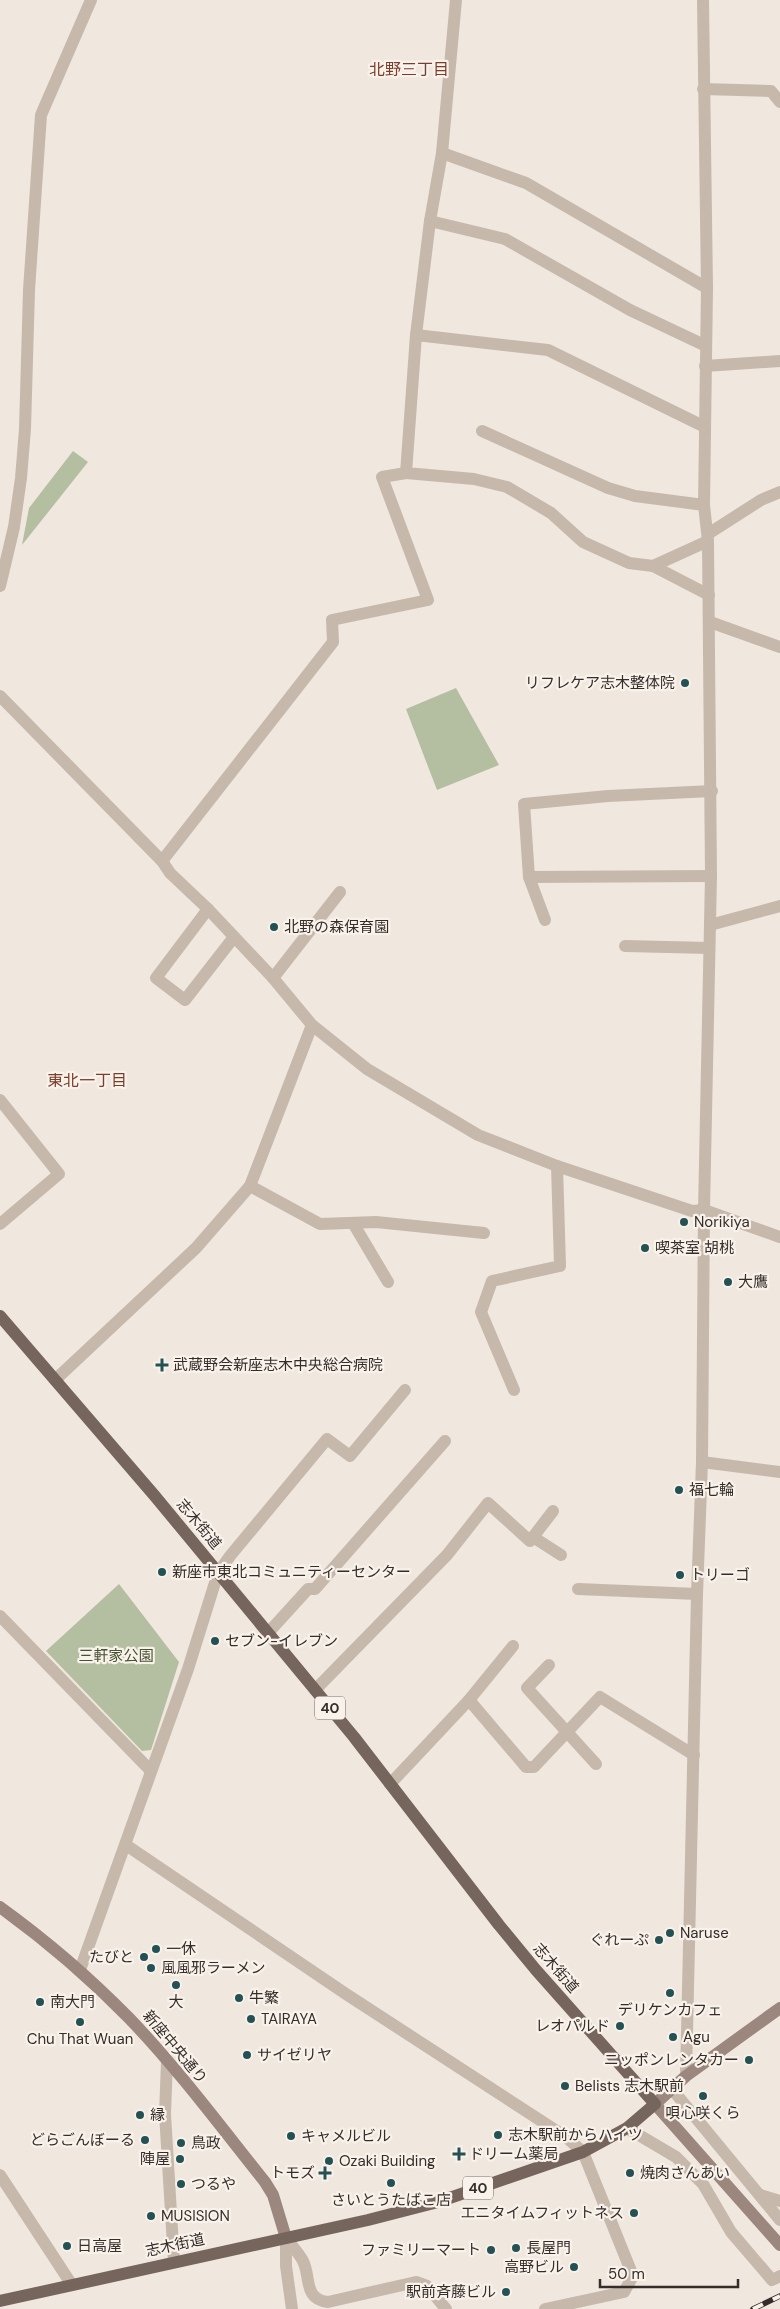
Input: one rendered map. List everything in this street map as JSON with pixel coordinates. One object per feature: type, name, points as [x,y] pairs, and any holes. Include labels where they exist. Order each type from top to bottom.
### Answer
[{"type":"main road","name":"志木街道","points":[[0,1316],[268,1633],[390,1784],[523,1955],[655,2104],[628,2128],[582,2152],[438,2202],[368,2220],[0,2301]]},
{"type":"street","points":[[0,586],[14,527],[22,468],[29,290],[41,115],[91,0]]},
{"type":"street","points":[[406,473],[416,335],[430,221],[442,153],[456,0]]},
{"type":"street","points":[[686,2076],[685,2048],[694,1755],[696,1594],[702,1462],[704,1210],[712,791],[708,537],[704,505],[704,345],[707,288],[703,0]]},
{"type":"street","points":[[703,89],[771,91],[780,102]]},
{"type":"street","points":[[442,153],[526,183],[707,288]]},
{"type":"street","points":[[430,221],[505,239],[630,310],[704,345]]},
{"type":"street","points":[[416,335],[548,350],[704,426]]},
{"type":"street","points":[[704,366],[780,361]]},
{"type":"street","points":[[482,431],[608,488],[635,496],[704,505]]},
{"type":"street","points":[[162,861],[333,642],[332,620],[428,600],[382,477],[406,473],[474,479],[507,487],[551,513],[583,542],[629,563],[653,566],[709,595]]},
{"type":"street","points":[[653,566],[708,537],[761,500],[780,492]]},
{"type":"street","points":[[710,622],[780,647]]},
{"type":"street","points":[[0,696],[162,861],[170,873],[208,909],[273,978],[312,1025],[366,1070],[478,1136],[557,1166],[692,1211],[704,1210],[780,1237]]},
{"type":"street","points":[[545,920],[529,877],[524,804],[608,796],[712,791]]},
{"type":"street","points":[[529,877],[711,876]]},
{"type":"street","points":[[273,978],[340,892]]},
{"type":"street","points":[[710,925],[780,906]]},
{"type":"street","points":[[208,909],[156,978],[185,1000],[234,937]]},
{"type":"street","points":[[625,946],[709,948]]},
{"type":"street","points":[[55,1380],[196,1248],[250,1186],[312,1025]]},
{"type":"street","points":[[0,1100],[59,1174],[0,1224]]},
{"type":"street","points":[[514,1390],[481,1312],[492,1281],[560,1266],[557,1166]]},
{"type":"street","points":[[250,1186],[320,1224],[376,1222],[484,1233]]},
{"type":"street","points":[[354,1223],[388,1282]]},
{"type":"street","points":[[80,1970],[188,1669],[218,1573],[327,1439],[350,1456],[405,1390]]},
{"type":"street","points":[[268,1633],[308,1589],[315,1589],[445,1441]]},
{"type":"street","points":[[702,1462],[780,1472]]},
{"type":"street","points":[[314,1690],[447,1554],[488,1503],[530,1541],[553,1511]]},
{"type":"street","points":[[533,1537],[561,1556]]},
{"type":"street","points":[[578,1589],[696,1594]]},
{"type":"street","points":[[0,1616],[151,1771]]},
{"type":"street","points":[[390,1784],[468,1700],[513,1646]]},
{"type":"street","points":[[549,1665],[527,1688],[566,1734],[596,1764]]},
{"type":"street","points":[[468,1700],[526,1767],[534,1767],[600,1697],[694,1755]]},
{"type":"street","points":[[126,1844],[346,1994],[566,2137],[582,2152],[632,2276],[624,2292],[545,2309]]},
{"type":"street","name":"新座中央通り","points":[[0,1907],[51,1945],[80,1970],[131,2020],[168,2061],[265,2182],[273,2195],[286,2238]]},
{"type":"street","points":[[780,2008],[686,2076],[655,2104],[780,2245]]},
{"type":"street","points":[[168,2061],[165,2114],[174,2262]]},
{"type":"street","points":[[672,2090],[780,2220]]},
{"type":"street","points":[[628,2128],[676,2157],[703,2184],[731,2232],[772,2280],[780,2276]]},
{"type":"street","points":[[0,2175],[72,2284]]},
{"type":"street","points":[[760,2195],[780,2201]]},
{"type":"street","points":[[286,2238],[303,2262],[309,2287],[314,2296],[324,2305],[416,2282],[427,2286],[446,2309]]},
{"type":"street","points":[[286,2238],[286,2266],[292,2309]]},
{"type":"green space","points":[[73,451],[88,462],[22,545],[29,508]]},
{"type":"green space","points":[[456,688],[499,765],[437,790],[406,709]]},
{"type":"green space","name":"三軒家公園","points":[[119,1584],[179,1662],[151,1750],[142,1751],[46,1651]]},
{"type":"railway","points":[[753,2309],[780,2296]]},
{"type":"place","name":"リフレケア志木整体院","points":[[685,683]]},
{"type":"place","name":"北野の森保育園","points":[[274,927]]},
{"type":"place","name":"Norikiya","points":[[684,1222]]},
{"type":"place","name":"喫茶室 胡桃","points":[[645,1248]]},
{"type":"place","name":"大鷹","points":[[728,1282]]},
{"type":"place","name":"武蔵野会新座志木中央総合病院","points":[[162,1365]]},
{"type":"place","name":"福七輪","points":[[679,1490]]},
{"type":"place","name":"新座市東北コミュニティーセンター","points":[[162,1572]]},
{"type":"place","name":"トリーゴ","points":[[680,1575]]},
{"type":"place","name":"セブン-イレブン","points":[[215,1641]]},
{"type":"place","name":"Naruse","points":[[670,1933]]},
{"type":"place","name":"ぐれーぷ","points":[[659,1940]]},
{"type":"place","name":"一休","points":[[156,1949]]},
{"type":"place","name":"たびと","points":[[144,1957]]},
{"type":"place","name":"風風邪ラーメン","points":[[151,1968]]},
{"type":"place","name":"大","points":[[176,1985]]},
{"type":"place","name":"デリケンカフェ","points":[[670,1993]]},
{"type":"place","name":"牛繁","points":[[239,1998]]},
{"type":"place","name":"南大門","points":[[40,2002]]},
{"type":"place","name":"TAIRAYA","points":[[251,2019]]},
{"type":"place","name":"Chu That Wuan","points":[[80,2022]]},
{"type":"place","name":"レオパルド","points":[[620,2026]]},
{"type":"place","name":"Agu","points":[[673,2037]]},
{"type":"place","name":"サイゼリヤ","points":[[247,2055]]},
{"type":"place","name":"ニッポンレンタカー","points":[[749,2060]]},
{"type":"place","name":"Belists 志木駅前","points":[[565,2086]]},
{"type":"place","name":"唄心咲くら","points":[[703,2096]]},
{"type":"place","name":"縁","points":[[140,2115]]},
{"type":"place","name":"志木駅前からハイツ","points":[[498,2135]]},
{"type":"place","name":"キャメルビル","points":[[291,2136]]},
{"type":"place","name":"どらごんぼーる","points":[[145,2140]]},
{"type":"place","name":"鳥政","points":[[181,2143]]},
{"type":"place","name":"ドリーム薬局","points":[[459,2154]]},
{"type":"place","name":"陣屋","points":[[180,2159]]},
{"type":"place","name":"Ozaki Building","points":[[329,2161]]},
{"type":"place","name":"トモズ","points":[[325,2173]]},
{"type":"place","name":"焼肉さんあい","points":[[630,2173]]},
{"type":"place","name":"さいとうたばこ店","points":[[391,2183]]},
{"type":"place","name":"つるや","points":[[181,2184]]},
{"type":"place","name":"エニタイムフィットネス","points":[[634,2213]]},
{"type":"place","name":"MUSISION","points":[[151,2216]]},
{"type":"place","name":"日高屋","points":[[67,2246]]},
{"type":"place","name":"長屋門","points":[[516,2248]]},
{"type":"place","name":"ファミリーマート","points":[[491,2250]]},
{"type":"place","name":"高野ビル","points":[[574,2267]]},
{"type":"place","name":"駅前斉藤ビル","points":[[506,2292]]},
{"type":"district","name":"北野三丁目","points":[[409,69]]},
{"type":"district","name":"東北一丁目","points":[[87,1080]]}]
